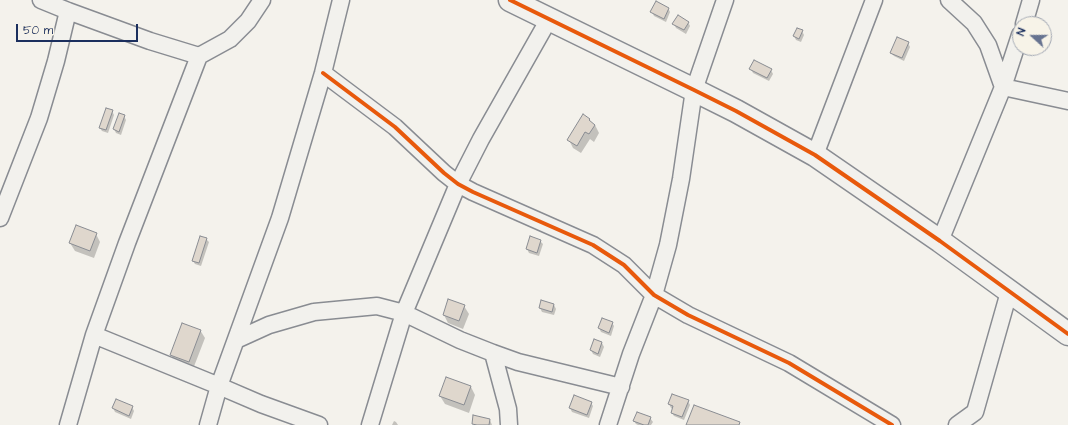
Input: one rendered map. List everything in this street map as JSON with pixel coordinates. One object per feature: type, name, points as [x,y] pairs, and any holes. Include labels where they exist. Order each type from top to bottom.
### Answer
[{"type":"street","points":[[40,0],[150,41],[199,56]]},
{"type":"street","points":[[68,425],[94,335],[127,243],[199,56],[230,39],[248,21],[262,0]]},
{"type":"street","points":[[208,425],[219,386],[280,218],[324,73],[341,0]]},
{"type":"street","points":[[510,0],[694,90],[815,155],[940,241],[1068,334]]},
{"type":"street","points":[[608,425],[631,354],[654,295],[668,245],[680,186],[694,90],[725,0]]},
{"type":"street","points":[[815,155],[874,0]]},
{"type":"street","points":[[949,0],[974,23],[988,45],[1004,87]]},
{"type":"street","points":[[1026,16],[1031,0]]},
{"type":"street","points":[[0,218],[39,118],[56,61],[68,11]]},
{"type":"street","points":[[370,425],[404,313],[458,184],[481,139],[549,20]]},
{"type":"street","points":[[940,241],[1004,87],[1014,56]]},
{"type":"street","points":[[324,73],[395,128],[458,184],[593,245],[624,265],[654,295],[688,315],[790,363],[892,425]]},
{"type":"street","points":[[1004,87],[1068,101]]},
{"type":"street","points":[[957,425],[975,412],[1009,292]]},
{"type":"street","points":[[236,340],[269,325],[314,312],[376,306],[404,313],[460,340],[518,362],[621,387]]},
{"type":"street","points":[[94,335],[261,404],[319,425]]},
{"type":"street","points":[[493,353],[508,409],[509,425]]},
{"type":"building","points":[[656,1],[669,8],[664,19],[650,12]]},
{"type":"building","points":[[678,15],[689,22],[684,30],[672,24]]},
{"type":"building","points":[[797,28],[803,30],[799,39],[793,36]]},
{"type":"building","points":[[897,37],[909,42],[902,58],[890,53]]},
{"type":"building","points":[[754,60],[772,69],[767,78],[749,69]]},
{"type":"building","points":[[106,108],[113,110],[106,130],[99,128]]},
{"type":"building","points":[[119,113],[125,115],[119,132],[113,129]]},
{"type":"building","points":[[583,114],[595,125],[589,134],[585,132],[577,146],[567,140]]},
{"type":"building","points":[[76,225],[97,233],[90,251],[69,243]]},
{"type":"building","points":[[200,236],[207,238],[199,263],[192,261]]},
{"type":"building","points":[[530,236],[541,240],[537,253],[526,249]]},
{"type":"building","points":[[448,299],[465,305],[459,321],[443,315]]},
{"type":"building","points":[[541,300],[554,304],[552,312],[539,308]]},
{"type":"building","points":[[602,318],[613,322],[609,333],[598,328]]},
{"type":"building","points":[[182,323],[201,330],[189,362],[170,355]]},
{"type":"building","points":[[594,339],[602,342],[598,354],[590,350]]},
{"type":"building","points":[[446,377],[471,386],[464,405],[439,396]]},
{"type":"building","points":[[672,394],[689,400],[682,417],[671,413],[673,406],[668,404]]},
{"type":"building","points":[[574,395],[592,402],[587,415],[569,408]]},
{"type":"building","points":[[116,399],[133,406],[129,416],[112,408]]},
{"type":"building","points":[[694,405],[740,422],[739,425],[686,425]]},
{"type":"building","points":[[637,412],[651,417],[648,425],[633,421]]},
{"type":"building","points":[[473,415],[490,419],[489,425],[472,424]]},
{"type":"cycle path","points":[[510,0],[736,111],[815,155],[940,241],[1068,334]]},
{"type":"cycle path","points":[[323,73],[395,127],[444,173],[458,184],[593,245],[624,265],[654,295],[688,315],[789,363],[892,425]]}]
